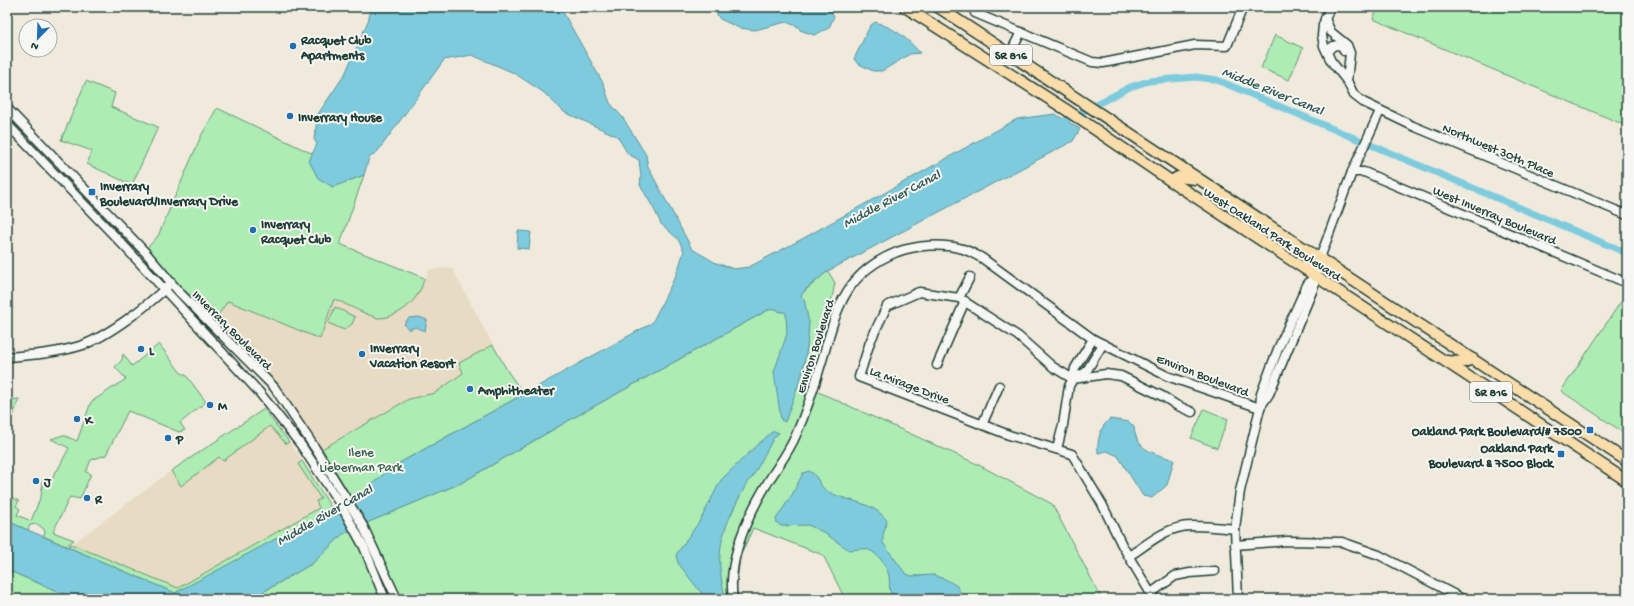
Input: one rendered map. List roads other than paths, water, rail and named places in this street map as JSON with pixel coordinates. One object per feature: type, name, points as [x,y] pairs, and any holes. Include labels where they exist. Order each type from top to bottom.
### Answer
[{"type":"main road","name":"West Oakland Park Boulevard","points":[[905,7],[1096,129],[1171,181],[1627,481]]},
{"type":"main road","name":"West Oakland Park Boulevard","points":[[938,7],[1608,448],[1627,462]]},
{"type":"main road","points":[[1171,181],[1178,177],[1186,176],[1199,179]]},
{"type":"main road","points":[[1444,361],[1464,362],[1473,359]]},
{"type":"main road","points":[[1460,371],[1469,368],[1489,370]]},
{"type":"main road","points":[[1580,450],[1600,452],[1608,448]]},
{"type":"main road","points":[[1607,468],[1613,463],[1627,462]]},
{"type":"street","points":[[975,13],[1092,62],[1103,63],[1195,45],[1227,46],[1243,7]]},
{"type":"street","points":[[1330,7],[1325,19],[1322,36],[1324,46],[1331,62],[1347,81]]},
{"type":"street","points":[[1325,19],[1331,32],[1349,49],[1347,81]]},
{"type":"street","points":[[1010,54],[1021,32]]},
{"type":"street","points":[[1327,52],[1332,46],[1338,45],[1343,47],[1348,60]]},
{"type":"street","name":"Northwest 30th Place","points":[[1347,81],[1354,95],[1363,102],[1380,111],[1627,216]]},
{"type":"street","name":"Inverrary Boulevard","points":[[7,108],[146,253],[172,283],[274,387],[364,526],[397,599]]},
{"type":"street","points":[[1238,599],[1235,529],[1240,491],[1260,408],[1269,394],[1282,365],[1313,289],[1320,258],[1352,172],[1380,111]]},
{"type":"street","name":"Inverrary Boulevard","points":[[7,124],[126,248],[259,392],[301,445],[342,507],[364,547],[385,599]]},
{"type":"street","name":"West Inverray Boulevard","points":[[1352,172],[1364,172],[1627,283]]},
{"type":"street","name":"Environ Boulevard","points":[[733,599],[733,574],[741,535],[761,494],[795,437],[816,382],[837,309],[848,289],[864,271],[889,256],[904,250],[920,246],[940,246],[963,249],[982,258],[1093,339],[1167,376],[1260,408]]},
{"type":"street","points":[[937,365],[970,277]]},
{"type":"street","points":[[7,357],[58,352],[82,345],[124,321],[172,283]]},
{"type":"street","name":"La Mirage Drive","points":[[1073,379],[1053,367],[1018,336],[962,299],[919,292],[887,306],[870,342],[859,377],[1009,435],[1072,454],[1102,504],[1152,596]]},
{"type":"street","points":[[1057,449],[1063,425],[1068,386],[1073,379],[1075,368],[1093,339]]},
{"type":"street","points":[[1073,379],[1086,372],[1103,344]]},
{"type":"street","points":[[1073,379],[1106,374],[1121,376],[1192,412]]},
{"type":"street","points":[[982,425],[999,386]]},
{"type":"street","points":[[1129,556],[1154,539],[1174,529],[1184,526],[1235,529]]},
{"type":"street","points":[[1235,545],[1292,541],[1342,542],[1379,555],[1463,599]]},
{"type":"street","points":[[1152,596],[1175,576],[1190,573],[1215,572]]},
{"type":"water","points":[[372,7],[560,7],[603,83],[610,103],[623,118],[646,155],[648,167],[692,249],[716,263],[734,269],[749,267],[802,239],[1017,119],[1055,114],[1080,129],[1073,141],[828,271],[806,289],[801,296],[804,299],[809,323],[807,348],[802,374],[785,422],[781,420],[774,372],[787,334],[786,314],[785,312],[779,312],[777,309],[768,310],[573,418],[461,483],[343,534],[313,563],[251,599],[76,599],[7,570],[7,521],[175,593],[294,529],[344,507],[394,466],[652,323],[677,273],[684,251],[678,239],[661,224],[640,185],[641,177],[639,160],[628,154],[617,136],[564,112],[543,92],[514,73],[472,55],[444,60],[378,151],[369,158],[364,175],[333,187],[318,178],[309,161],[317,144],[314,139],[318,114],[345,74],[368,21]]},
{"type":"water","points":[[712,7],[828,7],[834,16],[829,28],[814,35],[800,30],[799,27],[786,22],[755,30],[739,28],[720,19]]},
{"type":"water","points":[[875,22],[900,34],[920,53],[910,54],[882,71],[873,71],[857,63],[854,59],[870,26]]},
{"type":"water","points":[[518,231],[531,232],[529,249],[517,248]]},
{"type":"water","points":[[419,317],[427,320],[425,331],[415,327],[409,330],[404,324],[409,318]]},
{"type":"water","points":[[1110,419],[1129,422],[1134,427],[1135,435],[1142,446],[1153,453],[1174,460],[1167,485],[1152,498],[1143,496],[1118,456],[1107,451],[1098,453],[1100,434]]},
{"type":"water","points":[[774,431],[779,433],[774,437],[752,478],[748,481],[727,524],[723,537],[720,551],[720,565],[726,599],[706,599],[678,563],[676,555],[701,519],[721,480],[758,444]]},
{"type":"water","points":[[809,471],[815,475],[827,491],[834,495],[875,509],[881,514],[887,521],[883,535],[883,543],[905,573],[911,576],[934,575],[947,580],[957,586],[961,594],[961,599],[895,599],[890,590],[889,576],[886,568],[877,555],[873,552],[863,549],[849,550],[823,532],[808,525],[781,526],[777,523],[776,519],[792,495],[803,473]]},
{"type":"waterway","name":"Middle River Canal","points":[[1059,124],[1130,87],[1149,81],[1196,77],[1217,80],[1627,253]]},
{"type":"place","name":"Racquet Club Apartments","points":[[293,46]]},
{"type":"place","name":"Inverrary House","points":[[290,116]]},
{"type":"place","name":"Inverrary Boulevard/Inverrary Drive","points":[[92,192]]},
{"type":"place","name":"Inverrary Racquet Club","points":[[253,230]]},
{"type":"place","name":"L","points":[[141,349]]},
{"type":"place","name":"Inverrary Vacation Resort","points":[[362,354]]},
{"type":"place","name":"Amphitheater","points":[[470,389]]},
{"type":"place","name":"M","points":[[210,405]]},
{"type":"place","name":"K","points":[[77,419]]},
{"type":"place","name":"Oakland Park Boulevard/# 7500","points":[[1590,430]]},
{"type":"place","name":"P","points":[[168,438]]},
{"type":"place","name":"Oakland Park Boulevard & 7500 Block","points":[[1561,454]]},
{"type":"place","name":"J","points":[[36,481]]},
{"type":"place","name":"R","points":[[87,498]]},
{"type":"park label","name":"Ilene Lieberman Park","points":[[361,458]]}]
